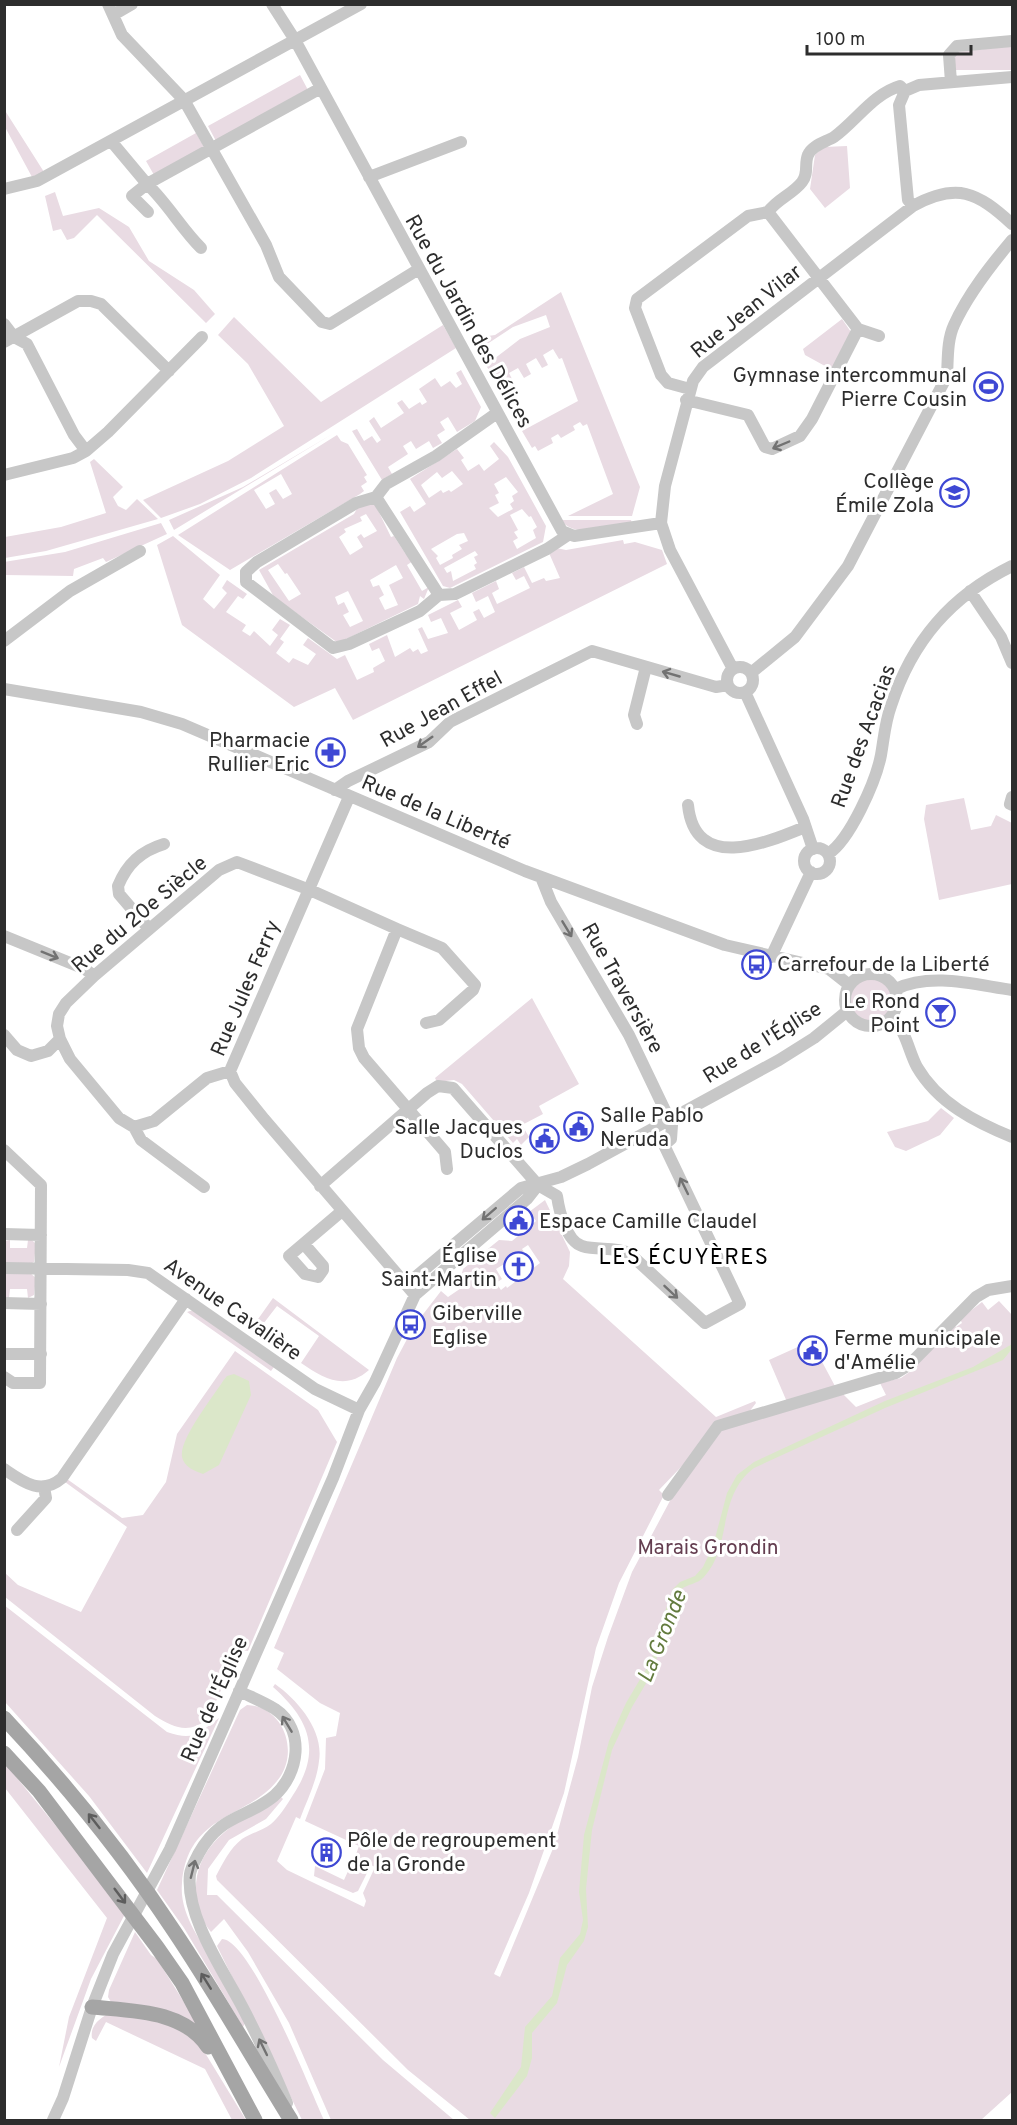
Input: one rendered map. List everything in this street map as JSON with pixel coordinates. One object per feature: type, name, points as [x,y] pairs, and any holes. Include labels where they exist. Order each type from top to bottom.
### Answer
[{"type":"main road","points":[[4,1718],[83,1808],[124,1860],[209,1985],[292,2121]]},
{"type":"main road","points":[[4,1753],[39,1791],[182,1983],[255,2119]]},
{"type":"main road","points":[[92,2007],[162,2016],[185,2023],[202,2037],[255,2119]]},
{"type":"street","points":[[132,4],[111,10],[122,34],[184,100],[266,245],[279,277],[322,322],[330,324],[419,269]]},
{"type":"street","name":"Rue du Jardin des Délices","points":[[272,4],[295,40],[556,520],[568,535]]},
{"type":"street","points":[[4,189],[37,181],[361,4]]},
{"type":"street","points":[[951,82],[949,56],[957,46],[1012,41]]},
{"type":"street","points":[[913,206],[908,200],[899,105],[905,91],[919,85],[1012,77]]},
{"type":"street","points":[[858,329],[812,419],[800,436],[772,449],[765,447],[748,415],[688,395],[668,383],[661,375],[634,308],[637,299],[645,291],[748,216],[768,212],[773,205],[801,183],[807,173],[808,155],[816,147],[834,137],[886,90],[900,86],[905,91]]},
{"type":"street","points":[[148,212],[132,196],[147,184],[321,88]]},
{"type":"street","points":[[111,141],[147,184],[163,199],[185,232],[201,248]]},
{"type":"street","points":[[369,177],[461,142]]},
{"type":"street","name":"Rue Jean Vilar","points":[[661,523],[665,486],[688,395],[703,367],[913,206],[934,195],[965,193],[989,202],[1012,224]]},
{"type":"street","points":[[768,212],[816,279],[858,329],[879,336]]},
{"type":"street","points":[[751,673],[795,637],[859,549],[947,376],[954,326],[972,294],[1012,240]]},
{"type":"street","points":[[9,340],[78,301],[91,301],[108,311],[169,371]]},
{"type":"street","points":[[4,324],[9,340]]},
{"type":"street","points":[[4,475],[73,458],[86,451],[108,432],[202,337]]},
{"type":"street","points":[[9,340],[27,344],[74,435],[86,451]]},
{"type":"street","points":[[497,413],[436,456],[386,484],[376,497],[356,502],[257,562],[246,572],[246,582],[333,648],[349,644],[420,611],[439,596],[455,594],[547,549],[568,535],[661,523],[670,550],[734,669]]},
{"type":"street","points":[[376,497],[439,596]]},
{"type":"street","points":[[4,641],[83,582],[140,551]]},
{"type":"street","name":"Rue des Acacias","points":[[828,854],[843,842],[869,788],[880,756],[883,730],[891,704],[926,634],[942,614],[970,591],[1012,566]]},
{"type":"street","points":[[970,591],[1001,637],[1012,663]]},
{"type":"street","name":"Rue Jean Effel","points":[[335,790],[348,781],[429,742],[450,722],[592,651],[716,687],[728,685]]},
{"type":"street","points":[[637,724],[634,715],[646,667]]},
{"type":"street","points":[[741,668],[751,673],[752,684],[745,692],[737,693],[728,685],[728,676],[734,669],[741,668]]},
{"type":"street","name":"Rue de la Liberté","points":[[4,689],[165,718],[541,876],[724,945],[829,969],[848,984]]},
{"type":"street","points":[[745,692],[813,849]]},
{"type":"street","name":"Rue Jules Ferry","points":[[349,797],[230,1071],[242,1092],[411,1290]]},
{"type":"street","points":[[1012,797],[1010,804],[1012,805]]},
{"type":"street","points":[[688,805],[689,817],[701,837],[728,848],[761,844],[805,827]]},
{"type":"street","points":[[149,929],[119,894],[118,886],[131,862],[143,852],[164,844]]},
{"type":"street","points":[[820,848],[828,854],[830,861],[826,870],[819,874],[811,872],[806,866],[805,858],[813,849],[820,848]]},
{"type":"street","name":"Rue du 20e Siècle","points":[[60,1039],[57,1026],[59,1014],[66,1003],[94,976],[219,870],[237,862],[310,890],[442,948],[475,985],[439,1020],[426,1023]]},
{"type":"street","points":[[771,957],[811,872]]},
{"type":"street","name":"Rue Traversière","points":[[541,876],[551,902],[629,1035],[668,1120]]},
{"type":"street","points":[[397,929],[357,1029],[357,1041],[364,1058],[445,1152],[447,1169]]},
{"type":"street","points":[[4,936],[85,969],[94,976]]},
{"type":"street","points":[[875,974],[890,981],[896,989],[898,1004],[892,1018],[885,1023],[867,1024],[853,1020],[846,1012],[843,997],[848,984],[860,976],[875,974]]},
{"type":"street","points":[[896,989],[913,982],[936,981],[1012,990]]},
{"type":"street","name":"Rue de l'Église","points":[[53,2121],[63,2098],[92,2007],[113,1954],[170,1849],[333,1478],[359,1410],[375,1382],[411,1290],[520,1188],[538,1185],[588,1164],[779,1060],[814,1038],[846,1012]]},
{"type":"street","points":[[892,1018],[905,1035],[919,1070],[945,1101],[962,1113],[1012,1137]]},
{"type":"street","points":[[4,1035],[17,1050],[31,1056],[48,1051],[60,1039],[70,1059],[119,1118],[134,1127],[141,1140],[204,1186]]},
{"type":"street","points":[[134,1127],[154,1121],[207,1078],[230,1071]]},
{"type":"street","points":[[320,1186],[408,1109],[438,1086],[453,1088],[538,1185],[557,1196],[570,1234],[576,1242],[582,1246],[620,1249],[629,1253],[705,1323],[740,1304],[664,1145],[671,1139],[673,1129],[668,1120]]},
{"type":"street","points":[[4,1150],[41,1185],[40,1383],[14,1383],[4,1377]]},
{"type":"street","points":[[304,1244],[342,1211]]},
{"type":"street","points":[[4,1234],[41,1235]]},
{"type":"street","name":"Avenue Cavalière","points":[[4,1268],[128,1270],[148,1273],[315,1389],[359,1410]]},
{"type":"street","points":[[668,1495],[718,1426],[896,1373],[909,1365],[976,1297],[988,1290],[1012,1286]]},
{"type":"street","points":[[4,1469],[33,1487],[44,1487],[62,1478],[186,1299]]},
{"type":"street","points":[[4,1303],[41,1304]]},
{"type":"street","points":[[4,1354],[41,1354]]},
{"type":"street","points":[[17,1530],[45,1498],[44,1487]]},
{"type":"street","points":[[239,1691],[276,1710],[286,1719],[296,1744],[296,1756],[288,1779],[273,1797],[230,1820],[205,1843],[190,1872],[191,1891],[196,1913],[207,1940],[266,2053],[292,2121]]},
{"type":"green space","points":[[1012,46],[1012,70],[956,70],[953,57],[956,52]]},
{"type":"green space","points":[[300,75],[308,90],[216,141],[208,126]]},
{"type":"green space","points":[[4,109],[44,172],[32,177],[5,127]]},
{"type":"green space","points":[[196,133],[204,147],[154,175],[146,161]]},
{"type":"green space","points":[[847,146],[850,188],[825,208],[810,189],[815,155],[824,147]]},
{"type":"green space","points":[[55,192],[63,216],[99,208],[129,227],[149,261],[194,290],[215,314],[206,323],[97,215],[74,238],[67,240],[61,229],[53,231],[45,196]]},
{"type":"green space","points":[[561,292],[640,487],[632,516],[568,516],[613,494],[587,424],[583,426],[580,422],[573,426],[575,430],[561,438],[558,434],[551,438],[553,443],[538,451],[535,446],[532,448],[522,431],[578,401],[562,358],[559,359],[553,349],[543,355],[548,365],[542,368],[536,358],[526,364],[531,374],[524,378],[518,368],[509,373],[514,383],[506,388],[501,378],[495,381],[486,365],[520,339],[550,327],[546,315],[513,327],[478,350],[473,343],[481,337],[495,335]]},
{"type":"green space","points":[[234,317],[321,402],[443,325],[456,348],[251,478],[200,504],[161,518],[143,500],[228,461],[284,426],[248,364],[218,335]]},
{"type":"green space","points":[[842,319],[851,332],[834,371],[805,355],[803,349]]},
{"type":"green space","points":[[461,370],[481,407],[475,421],[457,432],[448,417],[440,422],[445,430],[437,435],[442,443],[433,448],[429,441],[416,449],[411,441],[403,446],[408,454],[388,467],[392,474],[382,480],[352,431],[357,429],[364,441],[372,436],[377,443],[381,440],[369,421],[374,417],[381,428],[404,413],[397,403],[402,400],[409,409],[420,402],[422,405],[427,402],[419,389],[435,378],[441,387],[450,381],[456,388],[462,384],[456,373]]},
{"type":"green space","points":[[334,433],[174,530],[169,520],[243,487]]},
{"type":"green space","points":[[337,435],[341,441],[348,444],[367,475],[364,477],[367,482],[361,486],[364,491],[360,494],[230,570],[178,535]],"holes":[[[281,474],[292,494],[283,499],[276,489],[269,493],[275,504],[266,509],[254,490]]]},
{"type":"green space","points":[[494,442],[508,457],[546,526],[543,542],[450,588],[443,586],[400,512],[410,506],[414,512],[426,504],[410,479],[457,449],[464,458],[461,460],[468,471],[479,464],[484,471],[499,459],[490,446]],"holes":[[[452,471],[463,484],[451,492],[449,490],[443,493],[441,490],[429,498],[421,485],[437,472],[442,478]],[[506,477],[518,492],[512,496],[514,501],[510,504],[513,509],[498,517],[489,508],[499,503],[495,495],[499,493],[494,484]],[[522,509],[529,517],[531,516],[537,527],[533,530],[536,538],[517,549],[513,541],[518,538],[514,532],[518,530],[510,515]],[[464,533],[468,541],[459,545],[462,549],[452,555],[453,558],[440,565],[436,558],[438,556],[431,549],[457,534]],[[475,551],[478,555],[474,557],[477,563],[474,565],[476,569],[453,581],[451,571],[447,573],[444,568]]]},
{"type":"green space","points":[[94,459],[123,487],[113,497],[118,506],[126,510],[137,499],[158,519],[46,551],[5,558],[5,537],[61,527],[106,513],[90,462]]},
{"type":"green space","points":[[374,502],[391,537],[394,536],[413,561],[407,565],[422,591],[429,587],[424,599],[420,596],[418,604],[338,643],[274,597],[259,570],[354,514],[358,507]],"holes":[[[366,514],[377,531],[364,538],[361,534],[357,537],[363,547],[350,555],[339,537],[346,532],[344,529],[362,521],[360,517]],[[278,564],[301,594],[289,601],[268,570]],[[396,565],[403,578],[389,585],[398,605],[385,610],[379,598],[384,595],[379,585],[373,587],[370,580]],[[348,591],[363,621],[350,627],[343,615],[349,612],[344,602],[338,605],[335,597]]]},
{"type":"green space","points":[[561,520],[631,520],[632,523],[584,531],[567,526]]},
{"type":"green space","points":[[161,523],[167,534],[106,562],[103,558],[74,569],[73,576],[5,575],[4,562],[65,552]]},
{"type":"green space","points":[[173,536],[220,575],[203,599],[214,609],[227,593],[222,588],[227,580],[247,594],[243,599],[238,596],[226,612],[246,625],[242,631],[250,636],[254,631],[270,646],[278,635],[272,630],[280,619],[290,625],[280,639],[284,642],[276,653],[289,663],[293,658],[308,665],[316,654],[303,645],[308,638],[337,659],[345,655],[357,680],[374,672],[373,668],[385,661],[379,648],[372,651],[369,644],[387,635],[395,657],[410,648],[413,652],[418,649],[421,654],[428,651],[418,629],[422,627],[428,639],[448,633],[441,618],[431,622],[428,615],[458,600],[462,607],[450,613],[459,630],[477,620],[473,612],[479,609],[484,618],[495,612],[488,596],[476,602],[472,593],[496,581],[499,589],[492,593],[497,604],[530,588],[524,576],[516,580],[512,573],[524,567],[532,583],[544,578],[546,581],[560,578],[549,553],[556,548],[566,550],[623,540],[624,544],[635,542],[662,550],[667,564],[353,720],[335,688],[294,707],[182,625],[157,545]]},
{"type":"green space","points":[[964,798],[971,830],[991,826],[996,815],[1012,823],[1012,884],[939,900],[924,819],[926,805]]},
{"type":"green space","points":[[871,979],[886,985],[892,1000],[886,1015],[871,1021],[856,1015],[850,1000],[856,985]]},
{"type":"green space","points":[[532,998],[579,1084],[539,1106],[543,1114],[522,1125],[529,1137],[521,1145],[517,1139],[513,1143],[462,1084],[454,1080],[437,1082],[435,1078]]},
{"type":"green space","points":[[941,1108],[954,1118],[940,1135],[906,1151],[895,1147],[887,1132],[928,1121]]},
{"type":"green space","name":"Marais Grondin","points":[[545,1200],[570,1252],[569,1266],[563,1279],[716,1417],[755,1401],[756,1403],[749,1412],[726,1420],[659,1490],[664,1495],[619,1583],[596,1648],[564,1793],[529,1893],[494,1974],[500,1977],[554,1846],[578,1757],[592,1687],[632,1572],[672,1497],[716,1432],[843,1394],[856,1407],[886,1395],[880,1383],[901,1378],[911,1371],[953,1324],[956,1327],[962,1323],[960,1319],[982,1302],[988,1310],[999,1301],[1012,1315],[1012,1344],[1004,1350],[1006,1355],[1012,1349],[1012,2092],[981,2120],[470,2120],[408,2070],[217,1880],[216,1876],[230,1851],[245,1837],[268,1826],[280,1814],[302,1779],[307,1764],[308,1737],[303,1724],[286,1699],[273,1687],[275,1684],[308,1717],[319,1750],[318,1768],[311,1790],[300,1819],[296,1817],[277,1861],[287,1870],[364,1907],[366,1901],[363,1893],[375,1867],[371,1865],[358,1891],[353,1893],[314,1876],[315,1866],[344,1880],[349,1869],[357,1873],[363,1861],[355,1857],[359,1846],[305,1821],[325,1769],[326,1738],[336,1736],[340,1713],[320,1703],[277,1669],[284,1653],[274,1648],[397,1358],[414,1326],[441,1291],[448,1297],[470,1282],[462,1273],[463,1269],[499,1240],[512,1241],[536,1221],[529,1212]],"holes":[[[528,1245],[540,1263],[507,1288],[506,1286],[501,1290],[496,1283],[502,1279],[496,1269],[524,1252],[522,1249]]]},
{"type":"green space","points":[[31,1239],[36,1244],[34,1262],[5,1264],[5,1241],[10,1240],[10,1248],[27,1248],[28,1240]]},
{"type":"green space","points":[[30,1273],[36,1278],[34,1295],[28,1298],[27,1289],[10,1289],[9,1298],[5,1297],[4,1274]]},
{"type":"green space","points":[[273,1298],[369,1370],[351,1380],[343,1381],[326,1378],[301,1363],[319,1336],[277,1306],[260,1328],[288,1348],[285,1353],[251,1329]]},
{"type":"green space","points":[[193,1310],[274,1367],[271,1371],[187,1312]]},
{"type":"green space","points":[[811,1341],[836,1388],[787,1402],[769,1360]]},
{"type":"green space","points":[[235,1351],[318,1410],[337,1442],[248,1651],[239,1650],[208,1719],[194,1727],[182,1728],[155,1716],[5,1597],[4,1572],[18,1585],[81,1612],[127,1527],[65,1482],[67,1479],[122,1518],[143,1515],[166,1482],[177,1434]]},
{"type":"green space","points":[[4,1605],[167,1732],[190,1736],[219,1718],[147,1873],[89,1796],[5,1702]]},
{"type":"green space","points":[[247,1705],[259,1707],[278,1721],[287,1742],[288,1754],[285,1766],[280,1777],[268,1791],[222,1819],[196,1842],[187,1859],[182,1883],[187,1916],[245,2023],[243,2027],[184,1928],[157,1890],[240,1710]]},
{"type":"green space","points":[[4,1762],[126,1912],[91,1979],[59,2067],[69,2017],[107,1918],[5,1788]]},
{"type":"green space","points":[[280,1796],[283,1799],[266,1819],[229,1840],[208,1869],[207,1895],[217,1895],[383,2060],[454,2120],[331,2120],[289,2023],[248,1952],[224,1919],[211,1932],[202,1919],[197,1903],[197,1875],[211,1846],[236,1824]]},
{"type":"green space","points":[[135,1932],[151,1955],[157,1959],[197,2023],[195,2026],[111,2002],[108,1997],[109,1990]]},
{"type":"green space","points":[[222,1939],[234,1946],[264,1989],[294,2050],[324,2120],[302,2120],[217,1946]]},
{"type":"green space","points":[[108,2014],[166,2022],[199,2043],[246,2120],[232,2120],[205,2069],[106,2022],[96,2041],[92,2038],[92,2030],[96,2024]]},
{"type":"water","name":"La Gronde","points":[[1012,1344],[1012,1349],[1003,1360],[885,1408],[754,1468],[742,1480],[729,1507],[719,1551],[713,1564],[702,1579],[680,1590],[663,1632],[654,1670],[632,1707],[612,1750],[592,1830],[586,1889],[588,1927],[584,1941],[567,1965],[557,2003],[532,2033],[532,2058],[527,2076],[495,2118],[490,2113],[521,2067],[525,2027],[552,1996],[560,1958],[580,1934],[583,1920],[579,1892],[584,1835],[609,1741],[626,1703],[652,1659],[656,1637],[673,1589],[680,1582],[695,1576],[703,1567],[713,1546],[727,1493],[737,1475],[754,1462],[885,1401],[973,1367]]},
{"type":"water","points":[[234,1374],[249,1381],[251,1395],[219,1465],[203,1474],[185,1463],[182,1449],[205,1407],[227,1376]]},
{"type":"place","name":"Gymnase intercommunal Pierre Cousin","points":[[988,387]]},
{"type":"place","name":"Collège Émile Zola","points":[[955,493]]},
{"type":"place","name":"Pharmacie Rullier Eric","points":[[331,752]]},
{"type":"place","name":"Carrefour de la Liberté","points":[[756,964]]},
{"type":"place","name":"Le Rond Point","points":[[941,1013]]},
{"type":"place","name":"Salle Pablo Neruda","points":[[579,1127]]},
{"type":"place","name":"Salle Jacques Duclos","points":[[544,1139]]},
{"type":"place","name":"Espace Camille Claudel","points":[[518,1221]]},
{"type":"place","name":"Église Saint-Martin","points":[[518,1267]]},
{"type":"place","name":"Giberville Eglise","points":[[411,1325]]},
{"type":"place","name":"Ferme municipale d'Amélie","points":[[813,1350]]},
{"type":"place","name":"Pôle de regroupement de la Gronde","points":[[326,1852]]},
{"type":"district","name":"LES ÉCUYÈRES","points":[[684,1256]]}]
